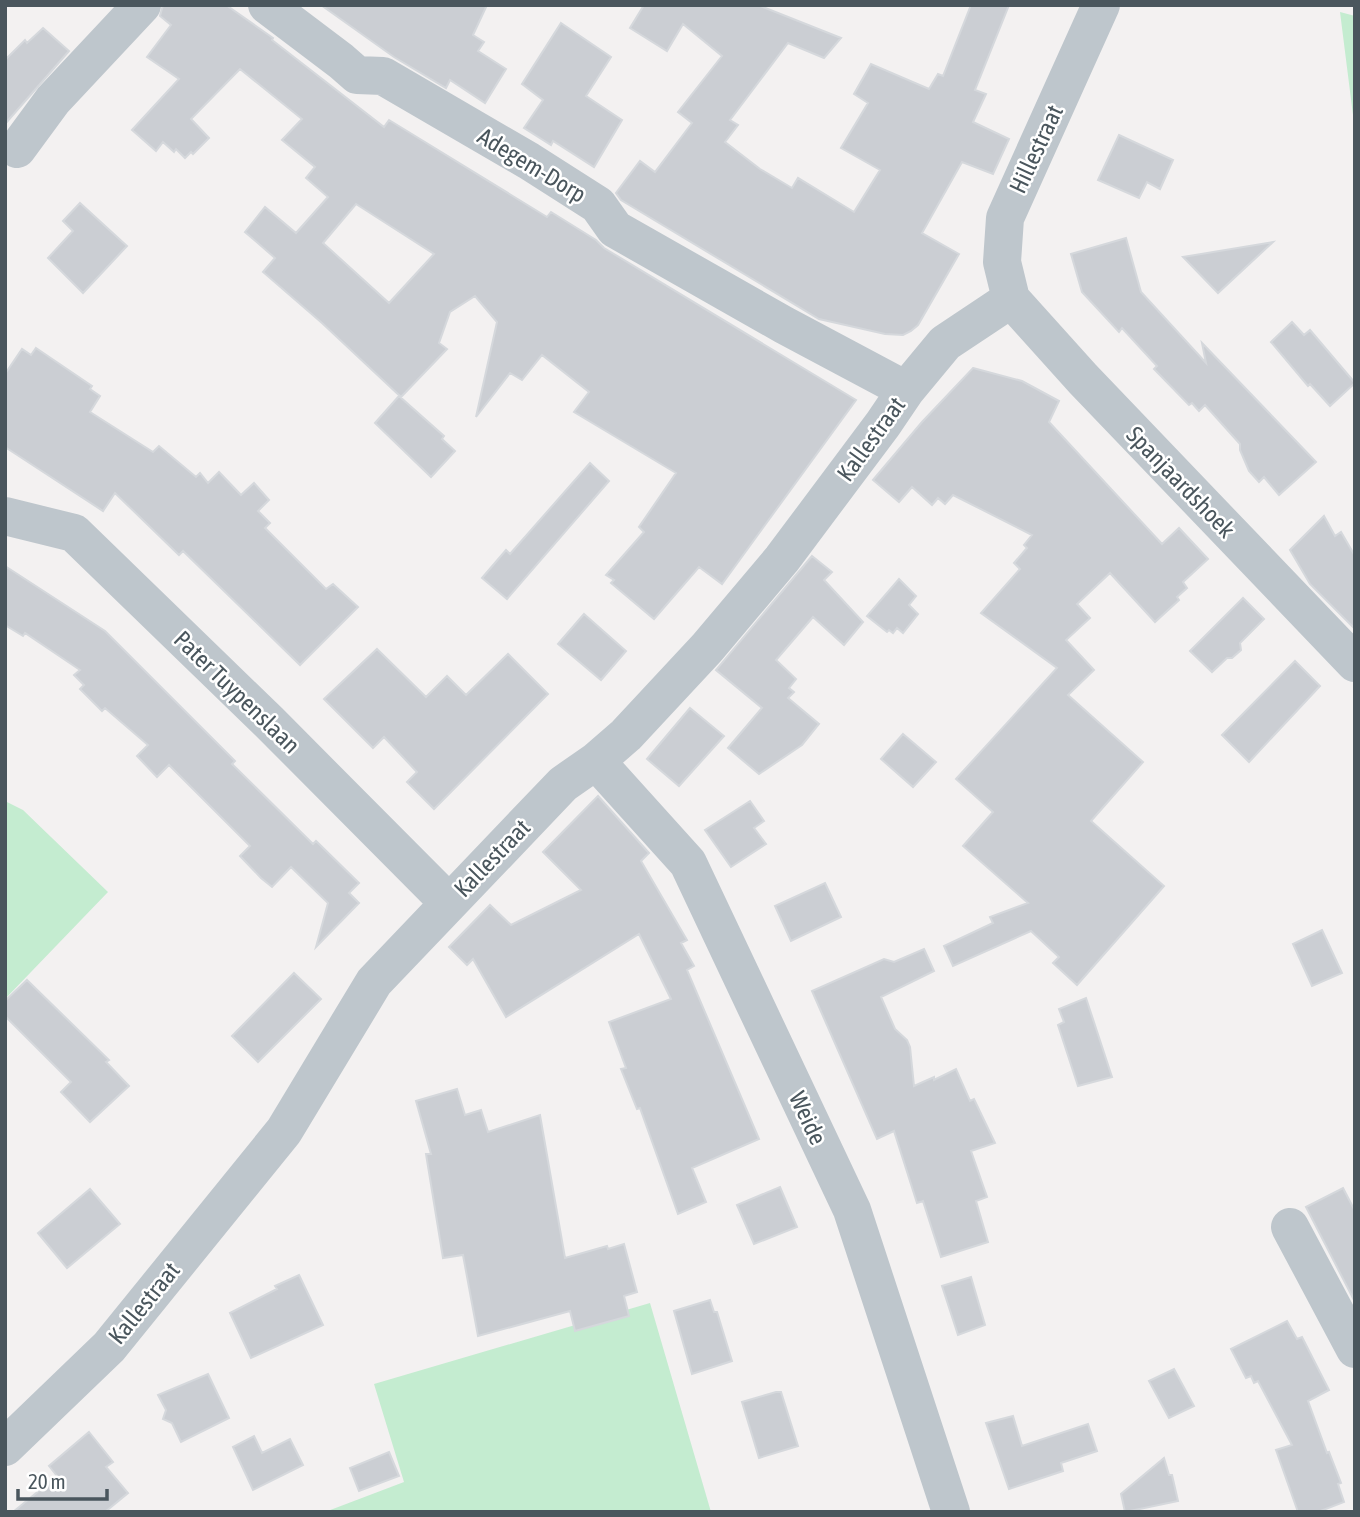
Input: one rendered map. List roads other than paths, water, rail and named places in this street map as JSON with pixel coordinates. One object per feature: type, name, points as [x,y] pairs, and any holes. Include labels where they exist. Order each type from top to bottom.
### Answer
[{"type":"street","points":[[16,149],[53,100],[142,5]]},
{"type":"street","name":"Adegem-Dorp","points":[[267,5],[357,75],[383,76],[598,205],[615,229],[784,325],[906,390]]},
{"type":"street","name":"Hillestraat","points":[[1011,299],[1002,262],[1005,218],[1101,5]]},
{"type":"street","name":"Kallestraat","points":[[5,1447],[109,1347],[284,1131],[374,982],[563,784],[626,736],[707,648],[782,559],[906,390],[945,343],[1011,299]]},
{"type":"street","name":"Spanjaardshoek","points":[[1011,299],[1083,379],[1355,663]]},
{"type":"street","name":"Pater Tuypenslaan","points":[[9,517],[74,533],[269,722],[449,903]]},
{"type":"street","name":"Weide","points":[[596,761],[688,863],[694,875],[852,1210],[951,1512]]},
{"type":"street","points":[[1290,1227],[1355,1349]]}]
